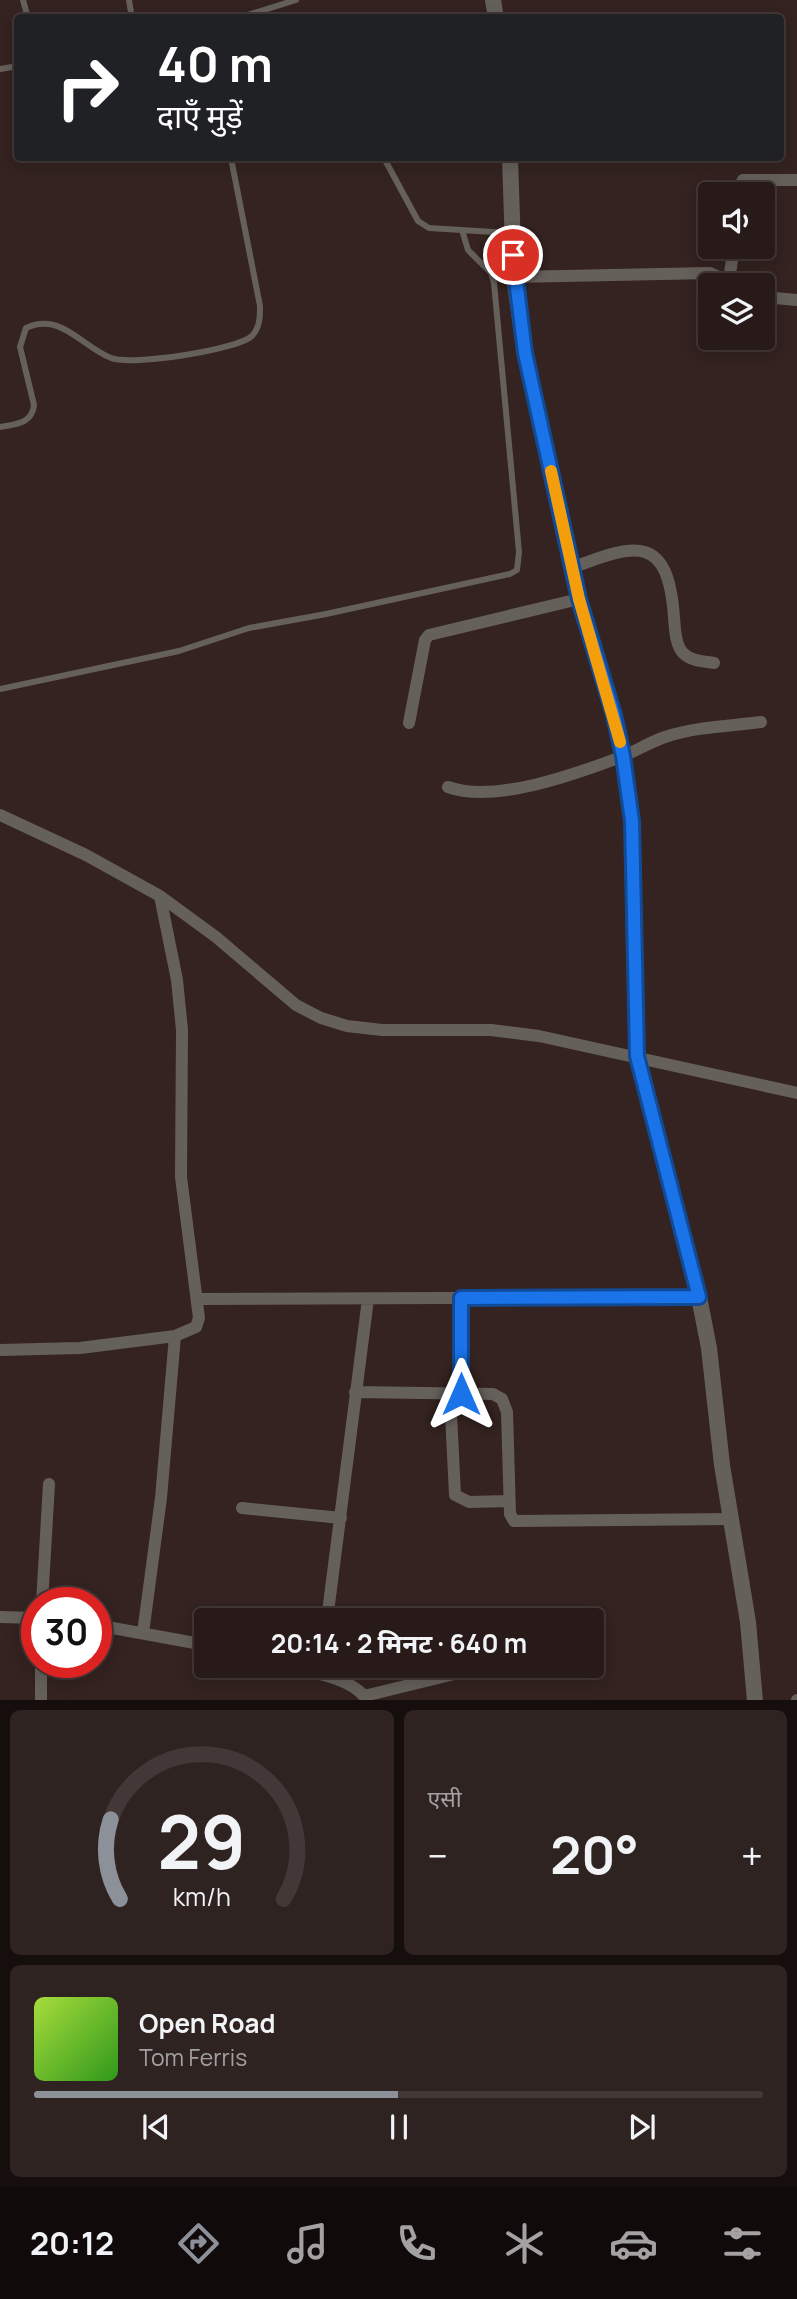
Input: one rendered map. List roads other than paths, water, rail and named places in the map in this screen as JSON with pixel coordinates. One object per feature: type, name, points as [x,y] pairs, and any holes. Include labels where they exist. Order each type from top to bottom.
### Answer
[{"type":"street","points":[[510,161],[514,277],[525,353],[579,599],[614,715],[623,756],[632,821],[637,1056],[699,1297],[709,1348],[731,1519],[748,1622],[755,1700]]},
{"type":"street","points":[[742,182],[751,178],[797,180]]},
{"type":"street","points":[[514,277],[698,273]]},
{"type":"street","points":[[775,298],[797,300]]},
{"type":"street","points":[[572,569],[618,552],[635,550],[657,558],[667,570],[672,588],[677,642],[683,653],[693,659],[714,663]]},
{"type":"street","points":[[409,723],[425,640],[429,635],[579,599]]},
{"type":"street","points":[[448,788],[459,791],[501,790],[583,771],[678,733],[761,722]]},
{"type":"street","points":[[0,815],[107,866],[160,896],[216,937],[296,1005],[321,1018],[347,1027],[382,1030],[491,1030],[539,1036],[797,1093]]},
{"type":"street","points":[[0,1350],[80,1348],[176,1336],[196,1327],[198,1299],[181,1177],[182,1030],[177,980],[160,896]]},
{"type":"street","points":[[198,1299],[699,1297]]},
{"type":"street","points":[[461,1298],[455,1494],[469,1502],[509,1501]]},
{"type":"street","points":[[329,1608],[368,1299]]},
{"type":"street","points":[[143,1633],[161,1498],[176,1336]]},
{"type":"street","points":[[355,1392],[493,1394],[502,1399],[507,1412],[509,1501],[510,1514],[514,1521],[731,1519]]},
{"type":"street","points":[[43,1587],[49,1484]]},
{"type":"street","points":[[242,1508],[341,1518]]},
{"type":"street","points":[[0,1617],[21,1618]]},
{"type":"street","points":[[112,1628],[194,1643]]},
{"type":"street","points":[[41,1678],[41,1700]]},
{"type":"street","points":[[335,1678],[365,1698],[441,1678]]},
{"type":"lane","points":[[256,14],[296,0]]},
{"type":"lane","points":[[0,427],[23,423],[33,413],[34,405],[20,347],[26,328],[36,323],[59,326],[111,358],[129,362],[149,361],[228,345],[253,335],[260,324],[260,306],[232,161]]},
{"type":"lane","points":[[386,161],[418,221],[429,228],[513,233]]},
{"type":"lane","points":[[0,689],[179,650],[249,628],[359,607],[510,574],[517,570],[519,552],[494,283],[487,268],[474,260],[461,230]]}]
